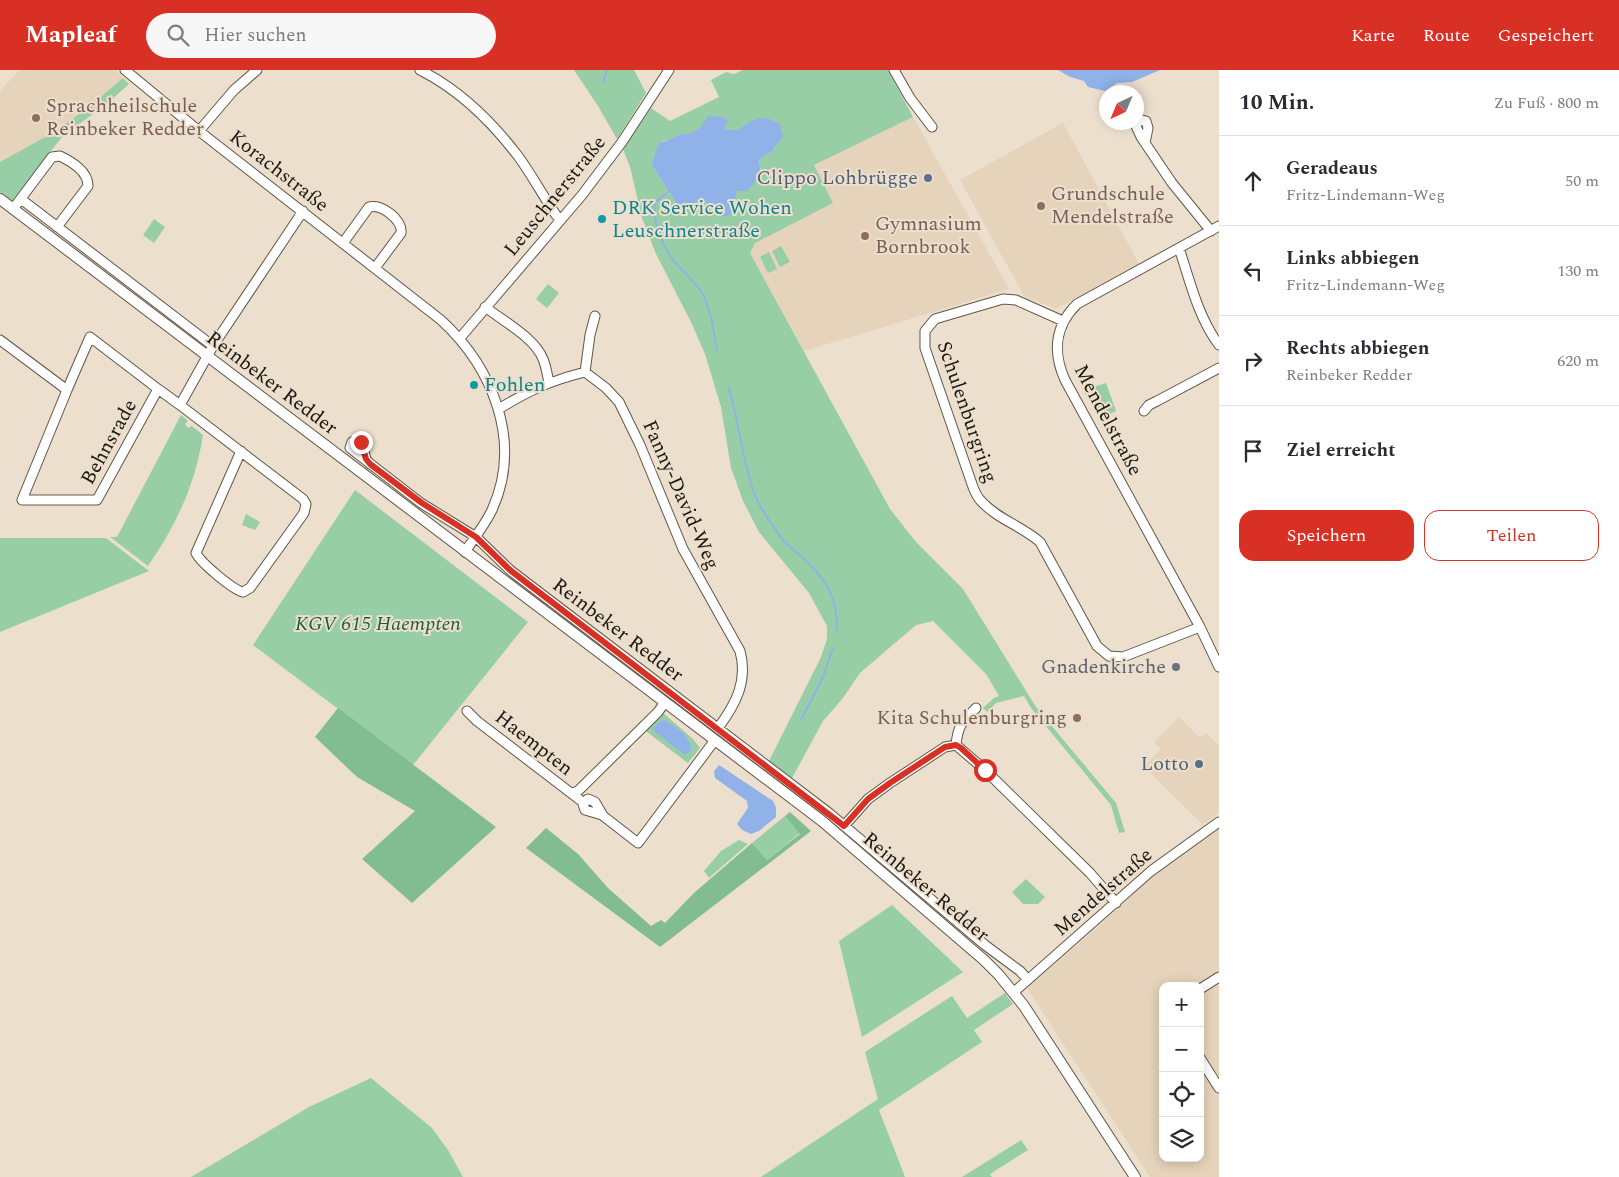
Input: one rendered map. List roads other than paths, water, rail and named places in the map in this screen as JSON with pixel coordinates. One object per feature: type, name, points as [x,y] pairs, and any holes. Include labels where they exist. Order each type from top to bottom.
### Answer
[{"type":"main road","name":"Reinbeker Redder","points":[[0,199],[822,821],[989,964],[1014,992],[1040,1029],[1135,1177]]},
{"type":"street","name":"Korachstraße","points":[[125,70],[199,131],[441,320],[460,338],[478,366],[499,409],[506,448],[504,469],[492,511],[465,552]]},
{"type":"street","points":[[199,131],[234,90],[257,70]]},
{"type":"street","points":[[420,70],[478,111],[499,133],[519,157],[560,219]]},
{"type":"street","name":"Leuschnerstraße","points":[[460,338],[622,142],[669,70]]},
{"type":"street","points":[[894,70],[910,98],[932,127]]},
{"type":"street","points":[[1145,143],[1175,187],[1211,231]]},
{"type":"street","points":[[13,209],[52,157],[60,156],[75,165],[88,179],[88,186],[57,227]]},
{"type":"street","name":"Reinbeker Redder","points":[[21,199],[213,346]]},
{"type":"street","points":[[343,243],[372,206],[381,208],[398,221],[401,226],[401,232],[375,268]]},
{"type":"street","points":[[180,405],[213,346],[303,212]]},
{"type":"street","points":[[1063,321],[1077,304],[1219,226]]},
{"type":"street","points":[[1179,248],[1205,324],[1219,344]]},
{"type":"street","name":"Schulenburgring","points":[[1063,321],[1016,300],[1003,299],[935,319],[925,331],[925,348],[973,487],[980,500],[990,509],[1025,530],[1040,542],[1097,646],[1109,656],[1122,656],[1200,627]]},
{"type":"street","points":[[485,307],[529,340],[536,348],[543,357],[549,382]]},
{"type":"street","points":[[499,409],[549,382],[585,372],[590,335],[595,316]]},
{"type":"street","name":"Mendelstraße","points":[[1063,321],[1058,339],[1058,361],[1062,372],[1200,627],[1219,666]]},
{"type":"street","name":"Behnsrade","points":[[158,389],[97,500],[22,500],[90,336],[241,451],[303,500],[306,506],[304,513],[250,588],[243,592],[237,590],[199,558],[196,553],[241,451]]},
{"type":"street","points":[[0,340],[67,390]]},
{"type":"street","points":[[1144,411],[1157,400],[1219,368]]},
{"type":"street","name":"Fanny-David-Weg","points":[[585,372],[606,388],[619,402],[640,445],[683,549],[740,651],[744,667],[742,681],[736,701],[718,728]]},
{"type":"street","name":"Reinbeker Redder","points":[[370,464],[422,503],[476,537],[510,570],[844,826],[984,945],[1020,971],[1028,980]]},
{"type":"street","name":"Haempten","points":[[467,712],[572,794],[579,790],[658,712],[665,702]]},
{"type":"street","points":[[956,745],[958,729],[976,708]]},
{"type":"street","points":[[572,794],[584,803],[588,800],[595,802],[602,815],[638,843],[714,740]]},
{"type":"street","points":[[844,826],[868,799],[890,783],[945,747],[956,745]]},
{"type":"street","points":[[956,745],[985,770],[1090,873],[1116,903]]},
{"type":"street","name":"Mendelstraße","points":[[1014,992],[1151,871],[1219,822]]},
{"type":"street","points":[[1204,986],[1219,977]]},
{"type":"street","points":[[1204,1064],[1219,1088]]},
{"type":"water","points":[[1058,70],[1160,70],[1132,82],[1099,85],[1099,90],[1088,87],[1084,81],[1070,77]]},
{"type":"water","points":[[708,116],[727,119],[728,123],[724,127],[725,129],[737,130],[758,118],[767,118],[780,124],[783,136],[773,151],[759,159],[761,175],[747,191],[736,191],[733,211],[727,216],[722,216],[710,208],[705,200],[698,199],[695,204],[685,210],[679,207],[653,167],[652,162],[659,143],[680,134],[688,134],[701,127]]},
{"type":"water","points":[[661,720],[676,727],[689,741],[691,750],[685,755],[654,731],[654,728]]},
{"type":"water","points":[[719,765],[773,801],[776,807],[776,817],[759,831],[751,834],[742,830],[737,824],[748,808],[747,801],[715,778],[714,771]]},
{"type":"waterway","points":[[603,83],[607,70]]},
{"type":"waterway","points":[[669,191],[655,203],[655,218],[659,234],[670,255],[702,293],[710,314],[717,350]]},
{"type":"waterway","points":[[729,388],[746,467],[754,493],[766,517],[782,539],[818,573],[829,589],[835,607],[837,630]]},
{"type":"waterway","points":[[801,720],[823,677],[833,648]]},
{"type":"place","name":"Sprachheilschule Reinbeker Redder","points":[[36,118]]},
{"type":"place","name":"Clippo Lohbrügge","points":[[928,178]]},
{"type":"place","name":"Grundschule Mendelstraße","points":[[1041,206]]},
{"type":"place","name":"DRK Service Wohen Leuschnerstraße","points":[[602,219]]},
{"type":"place","name":"Gymnasium Bornbrook","points":[[865,236]]},
{"type":"place","name":"Fohlen","points":[[474,385]]},
{"type":"place","name":"Gnadenkirche","points":[[1176,667]]},
{"type":"place","name":"Kita Schulenburgring","points":[[1077,718]]},
{"type":"place","name":"Lotto","points":[[1199,764]]},
{"type":"park label","name":"KGV 615 Haempten","points":[[378,624]]}]
